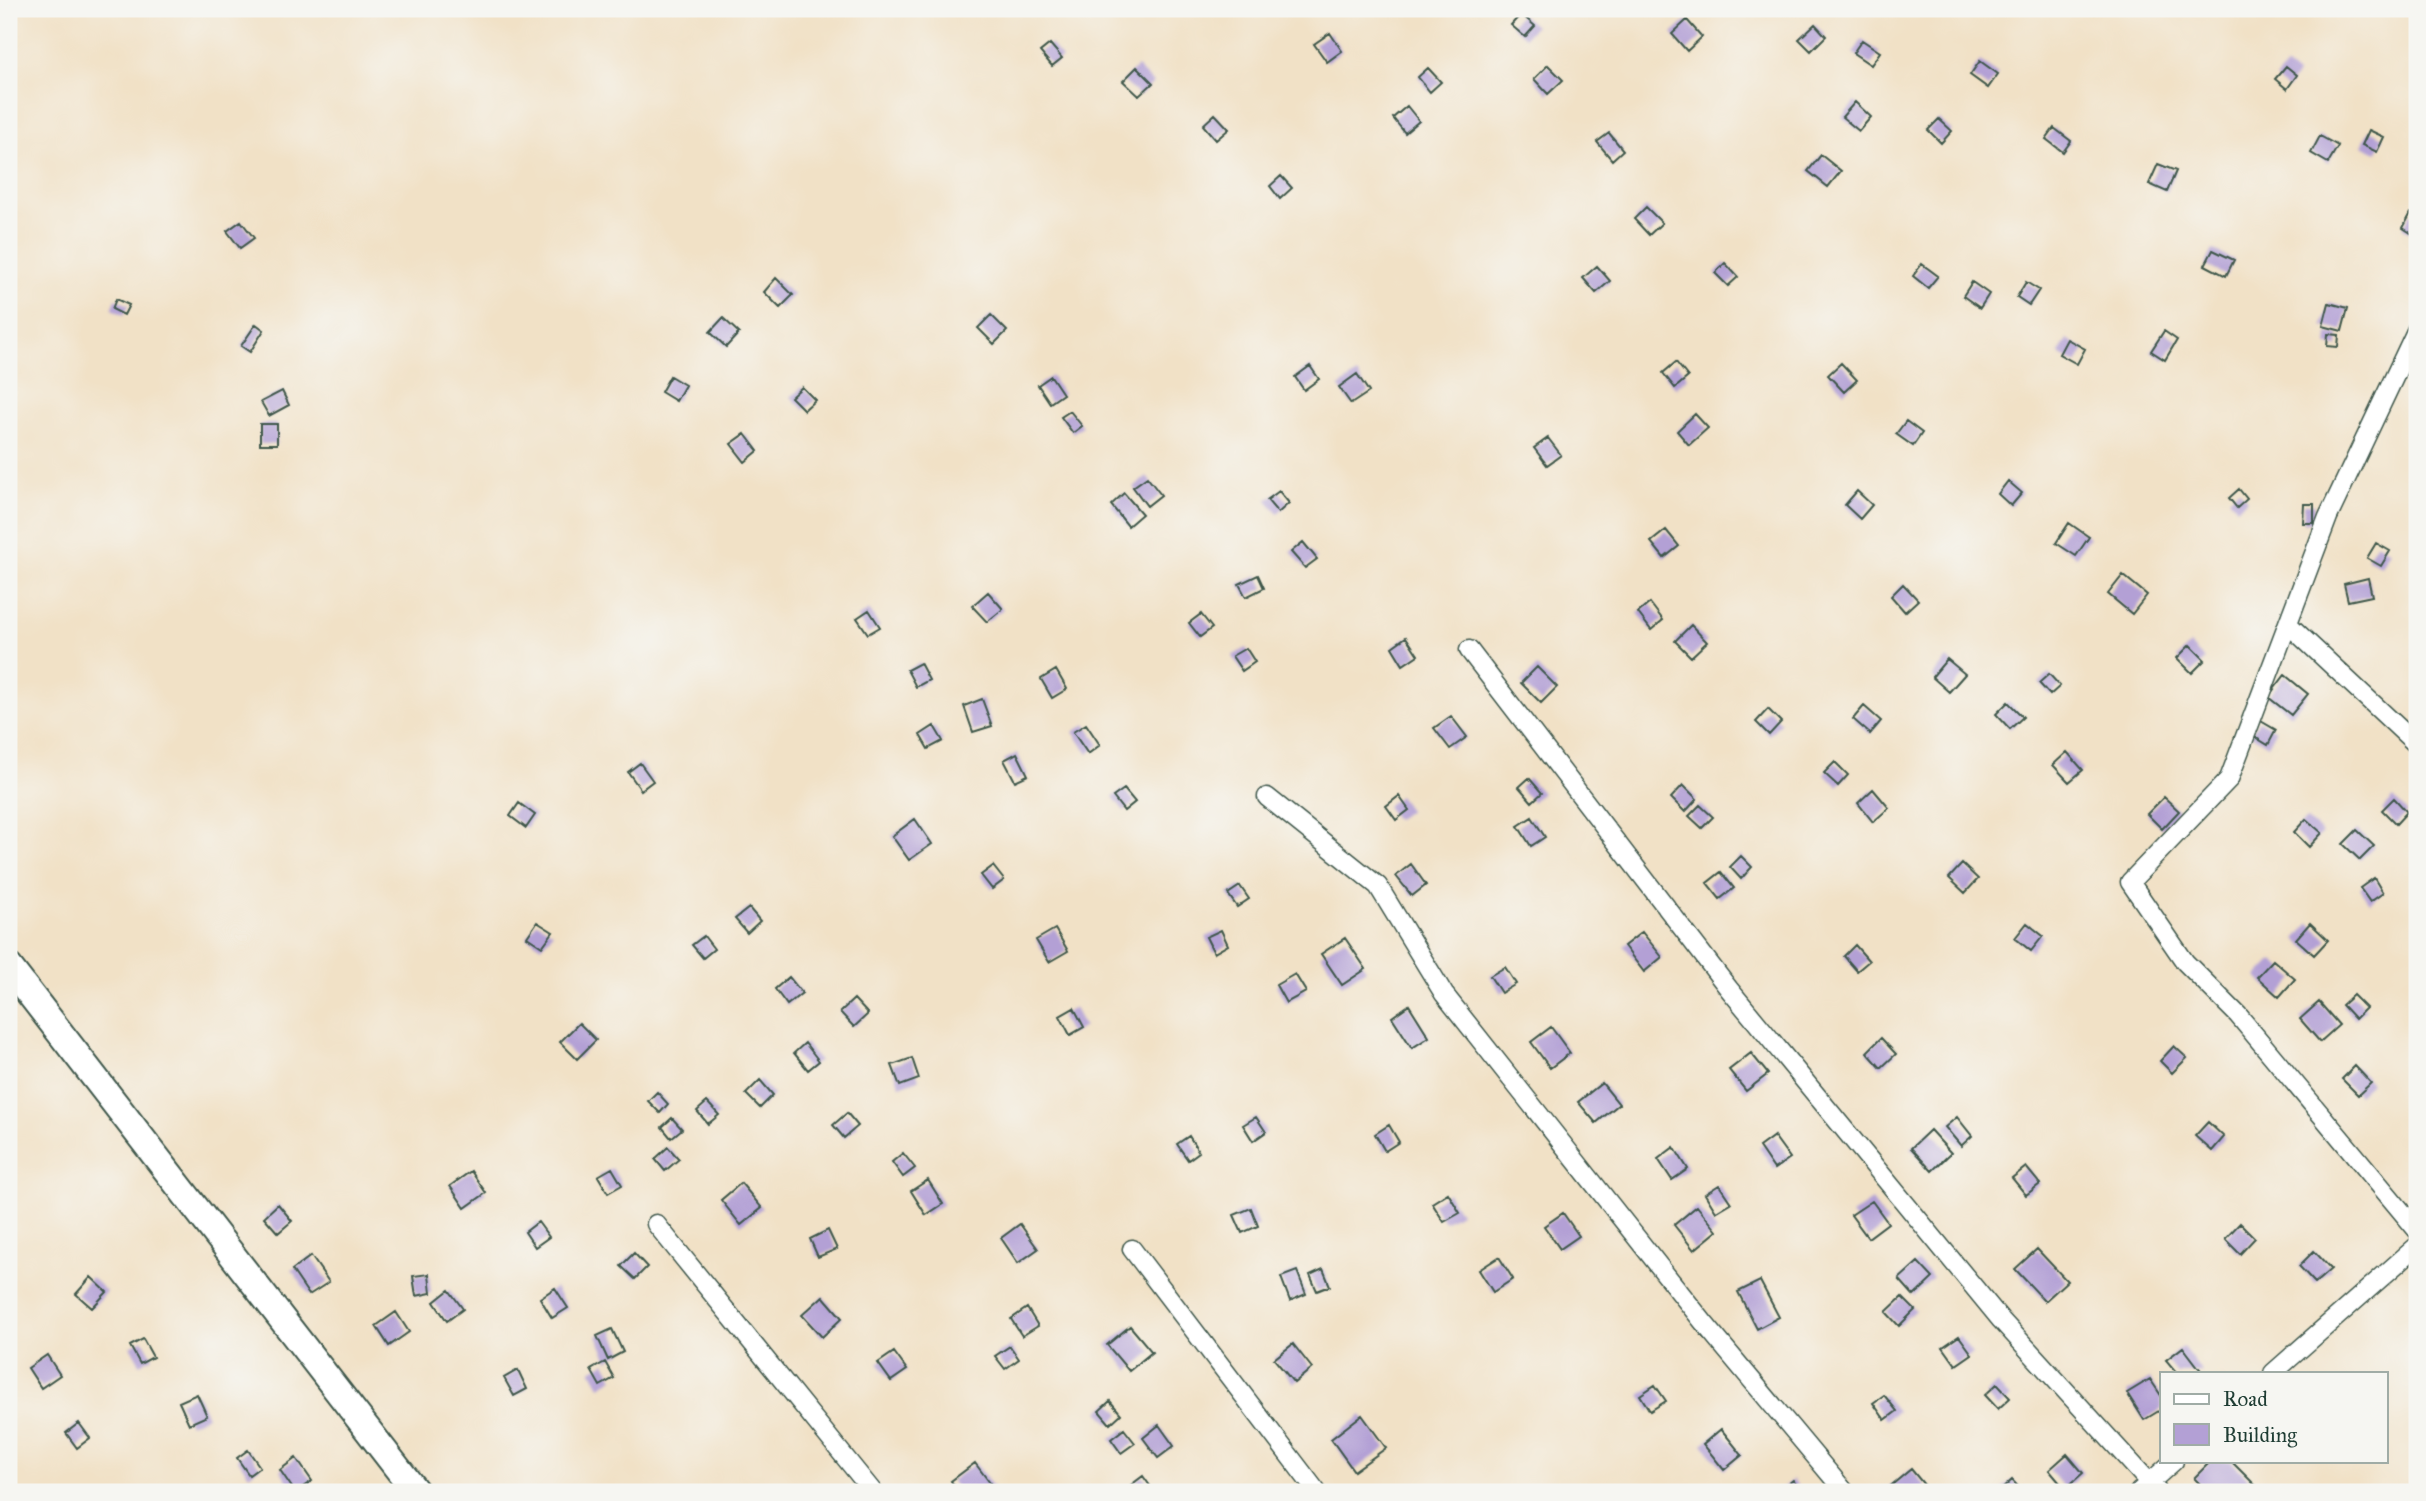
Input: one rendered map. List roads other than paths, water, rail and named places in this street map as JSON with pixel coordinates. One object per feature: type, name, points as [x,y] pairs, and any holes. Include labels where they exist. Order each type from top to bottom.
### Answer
[{"type":"main road","points":[[9,967],[416,1492]]},
{"type":"street","points":[[2417,329],[2328,517],[2229,779],[2130,883],[2185,962],[2238,1015],[2417,1230]]},
{"type":"street","points":[[2288,624],[2417,745]]},
{"type":"street","points":[[1469,650],[1729,989],[2001,1320],[2149,1489],[2173,1462]]},
{"type":"street","points":[[1268,797],[1378,886],[1444,993],[1695,1312],[1845,1492]]},
{"type":"street","points":[[656,1224],[873,1492]]},
{"type":"street","points":[[2274,1372],[2417,1246]]},
{"type":"street","points":[[1132,1249],[1317,1492]]}]
